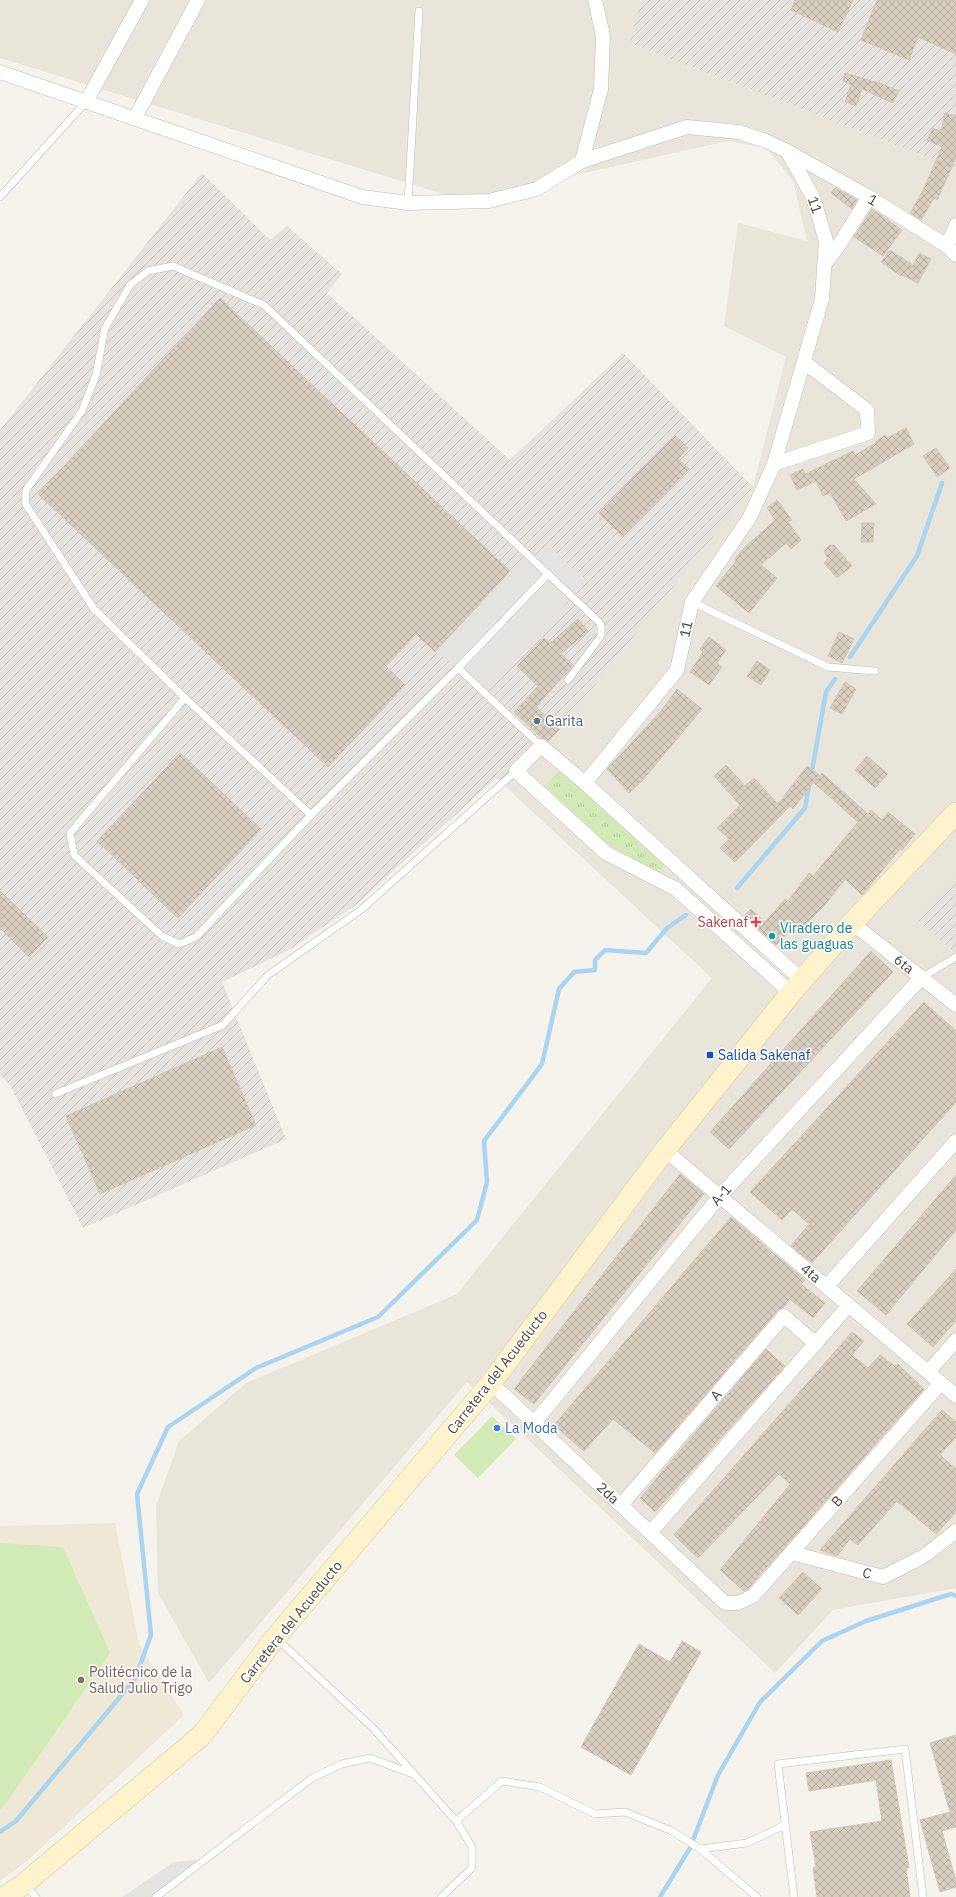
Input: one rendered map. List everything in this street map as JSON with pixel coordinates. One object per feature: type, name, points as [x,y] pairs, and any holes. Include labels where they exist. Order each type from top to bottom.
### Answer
[{"type":"street","points":[[86,102],[142,0]]},
{"type":"street","points":[[135,118],[198,0]]},
{"type":"street","points":[[582,161],[601,89],[603,36],[595,0]]},
{"type":"street","name":"1","points":[[0,72],[362,197],[408,203],[489,201],[537,189],[582,161],[687,127],[739,132],[787,151],[869,197],[952,250]]},
{"type":"street","name":"11","points":[[585,783],[676,670],[692,602],[750,517],[774,464],[822,299],[826,241],[813,197],[787,151]]},
{"type":"street","points":[[824,265],[839,246],[869,197]]},
{"type":"street","points":[[952,250],[956,225]]},
{"type":"street","points":[[774,464],[868,433],[867,410],[804,362]]},
{"type":"street","points":[[541,746],[585,783],[796,987],[676,889],[606,852],[516,772],[541,746]]},
{"type":"street","name":"Carretera del Acueducto","points":[[4,1897],[30,1890],[202,1735],[275,1638],[491,1383],[665,1150],[796,987],[852,923],[956,814]]},
{"type":"street","name":"6ta","points":[[852,923],[956,1006]]},
{"type":"street","name":"A-1","points":[[534,1423],[720,1196],[921,978]]},
{"type":"street","points":[[827,1286],[956,1141]]},
{"type":"street","name":"4ta","points":[[665,1150],[956,1396]]},
{"type":"street","points":[[650,1532],[849,1305]]},
{"type":"street","name":"A","points":[[621,1505],[784,1316],[816,1344]]},
{"type":"street","points":[[928,1372],[956,1340]]},
{"type":"street","name":"2da","points":[[491,1383],[725,1603]]},
{"type":"street","name":"B","points":[[725,1603],[738,1603],[753,1596],[941,1383]]},
{"type":"street","name":"C","points":[[792,1553],[883,1577],[924,1556],[956,1532]]},
{"type":"lane","points":[[408,203],[419,11]]},
{"type":"lane","points":[[0,197],[86,102]]},
{"type":"lane","points":[[312,815],[185,698],[94,608],[25,503],[26,490],[82,411],[96,375],[105,328],[130,285],[148,271],[173,266],[264,305],[601,624],[601,636],[568,680]]},
{"type":"lane","points":[[185,698],[70,833],[74,855],[162,936],[179,944],[196,937],[312,815],[458,668],[548,574]]},
{"type":"lane","points":[[692,602],[828,667],[875,671]]},
{"type":"lane","points":[[458,668],[541,746]]},
{"type":"lane","points":[[55,1094],[223,1025],[268,975],[362,909],[516,772]]},
{"type":"lane","points":[[921,978],[956,956]]},
{"type":"lane","points":[[275,1638],[372,1727],[456,1820],[472,1847],[472,1868],[441,1897]]},
{"type":"lane","points":[[794,1897],[778,1764],[905,1749],[923,1897]]},
{"type":"lane","points":[[156,1897],[312,1778],[342,1764],[370,1758],[415,1775]]},
{"type":"lane","points":[[456,1820],[502,1781],[540,1787],[595,1814],[625,1812],[672,1831],[700,1849],[757,1897]]},
{"type":"lane","points":[[700,1849],[748,1843],[785,1825]]},
{"type":"shaded area","points":[[0,0],[641,0],[629,43],[956,168],[956,1588],[833,1610],[775,1673],[467,1382],[209,1683],[158,1593],[156,1506],[179,1441],[246,1383],[457,1294],[712,978],[507,788],[560,729],[753,487],[786,357],[724,326],[738,223],[807,241],[793,181],[766,148],[728,141],[463,200],[0,58]]},
{"type":"shaded area","points":[[641,0],[956,0],[956,168],[629,43]]},
{"type":"shaded area","points":[[202,173],[270,240],[287,226],[342,274],[327,293],[510,460],[623,353],[753,487],[560,729],[507,788],[496,778],[356,905],[289,950],[222,982],[286,1139],[83,1228],[10,1085],[0,1075],[0,430]]},
{"type":"shaded area","points":[[551,548],[587,581],[489,689],[435,652],[510,571]]},
{"type":"shaded area","points":[[956,878],[956,954],[917,920]]},
{"type":"shaded area","name":"Politécnico de la Salud Julio Trigo","points":[[115,1523],[139,1644],[184,1715],[27,1861],[0,1881],[0,1526]]},
{"type":"shaded area","points":[[206,1859],[156,1897],[122,1897],[174,1862]]},
{"type":"green space","points":[[560,769],[664,865],[662,869],[654,870],[609,845],[545,786]]},
{"type":"green space","points":[[492,1416],[516,1439],[478,1478],[454,1455]]},
{"type":"green space","points":[[0,1543],[63,1547],[110,1653],[0,1810]]},
{"type":"building","points":[[795,0],[853,0],[838,32],[791,10]]},
{"type":"building","points":[[877,0],[956,0],[956,54],[918,37],[909,60],[861,40]]},
{"type":"building","points":[[845,73],[882,84],[899,91],[893,103],[862,89],[856,106],[845,102],[851,84],[843,81]]},
{"type":"building","points":[[945,113],[956,116],[956,158],[937,200],[934,198],[921,220],[910,213],[923,190],[942,147],[927,140],[933,128],[941,132]]},
{"type":"building","points":[[835,188],[857,200],[852,209],[831,193]]},
{"type":"building","points":[[872,209],[902,230],[883,256],[854,237]]},
{"type":"building","points":[[890,250],[913,265],[919,253],[931,259],[918,283],[902,275],[901,276],[881,262]]},
{"type":"building","points":[[220,298],[510,571],[435,652],[416,634],[386,666],[405,685],[328,767],[38,494]]},
{"type":"building","points":[[906,428],[914,444],[854,479],[876,504],[846,521],[830,493],[823,496],[816,481],[797,490],[790,475],[803,469],[805,474],[853,451],[855,455],[876,443],[875,442],[885,435],[887,438]]},
{"type":"building","points":[[675,435],[688,448],[678,459],[689,469],[623,537],[599,513]]},
{"type":"building","points":[[936,448],[950,468],[937,477],[923,456]]},
{"type":"building","points":[[777,500],[792,520],[788,522],[801,540],[791,549],[786,543],[761,565],[777,578],[749,613],[716,586],[736,561],[735,559],[744,548],[775,520],[767,508]]},
{"type":"building","points":[[862,523],[874,523],[873,542],[861,542]]},
{"type":"building","points":[[830,545],[834,545],[852,566],[837,578],[824,563],[828,560],[824,550]]},
{"type":"building","points":[[578,619],[588,631],[561,654],[573,665],[536,707],[560,729],[548,741],[542,738],[514,712],[538,686],[517,666],[544,638],[550,643]]},
{"type":"building","points":[[839,632],[854,639],[842,663],[828,656]]},
{"type":"building","points":[[709,637],[726,650],[717,663],[722,667],[709,685],[690,672],[703,652],[700,649]]},
{"type":"building","points":[[757,661],[770,670],[761,685],[747,676]]},
{"type":"building","points":[[845,682],[856,689],[842,714],[830,708]]},
{"type":"building","points":[[677,689],[702,709],[642,781],[629,793],[607,769],[661,711]]},
{"type":"building","points":[[180,753],[261,829],[178,918],[97,841]]},
{"type":"building","points":[[867,756],[888,774],[875,788],[855,770]]},
{"type":"building","points":[[726,765],[745,786],[754,778],[778,804],[807,766],[819,775],[793,809],[790,806],[735,862],[720,848],[729,839],[717,828],[740,805],[714,776]]},
{"type":"building","points":[[822,773],[868,814],[871,810],[882,820],[888,812],[915,834],[902,850],[900,849],[862,895],[845,879],[825,905],[797,933],[792,928],[776,945],[744,916],[751,909],[765,922],[785,899],[788,901],[809,873],[813,876],[858,822],[814,783]]},
{"type":"building","points":[[0,891],[48,937],[29,957],[0,928]]},
{"type":"building","points":[[871,951],[893,972],[729,1149],[710,1132]]},
{"type":"building","points":[[924,1002],[956,1031],[956,1102],[812,1263],[791,1246],[809,1224],[792,1209],[782,1220],[750,1192]]},
{"type":"building","points":[[222,1047],[256,1125],[100,1194],[66,1116]]},
{"type":"building","points":[[680,1174],[704,1194],[534,1404],[514,1389]]},
{"type":"building","points":[[956,1175],[956,1230],[886,1315],[857,1291]]},
{"type":"building","points":[[731,1217],[805,1280],[801,1284],[825,1303],[813,1318],[790,1299],[783,1308],[778,1310],[655,1453],[613,1419],[584,1451],[554,1425]]},
{"type":"building","points":[[956,1269],[956,1321],[933,1347],[907,1324]]},
{"type":"building","points":[[852,1332],[864,1341],[852,1355],[868,1368],[880,1355],[895,1366],[898,1364],[924,1389],[748,1589],[744,1591],[720,1570],[790,1484],[779,1474],[698,1558],[674,1535]]},
{"type":"building","points":[[766,1349],[785,1366],[655,1512],[640,1498]]},
{"type":"building","points":[[942,1410],[956,1422],[956,1437],[940,1455],[956,1469],[956,1512],[936,1534],[897,1501],[858,1545],[850,1539],[837,1556],[820,1550]]},
{"type":"building","points":[[803,1572],[822,1589],[798,1615],[779,1598]]},
{"type":"building","points":[[682,1641],[701,1652],[631,1775],[581,1747],[639,1644],[670,1662]]},
{"type":"building","points":[[956,1735],[956,1827],[942,1831],[956,1881],[956,1887],[940,1892],[920,1820],[950,1812],[930,1743]]},
{"type":"building","points":[[891,1760],[909,1868],[906,1868],[910,1897],[817,1897],[813,1868],[816,1867],[810,1832],[882,1821],[876,1780],[809,1791],[806,1773]]},
{"type":"waterway","points":[[850,657],[917,556],[942,483]]},
{"type":"waterway","points":[[811,776],[826,692],[835,679]]},
{"type":"waterway","points":[[737,888],[805,808],[809,785]]},
{"type":"waterway","points":[[0,1832],[16,1821],[135,1679],[151,1635],[137,1494],[168,1427],[256,1368],[378,1317],[477,1220],[487,1182],[484,1141],[542,1064],[559,989],[574,972],[595,970],[595,960],[605,950],[646,953],[667,928],[686,915]]},
{"type":"waterway","points":[[660,1897],[690,1848],[718,1775],[760,1702],[822,1641],[866,1621],[951,1594],[956,1596]]},
{"type":"place","name":"Garita","points":[[537,721]]},
{"type":"place","name":"Sakenaf","points":[[756,922]]},
{"type":"place","name":"Viradero de las guaguas","points":[[772,936]]},
{"type":"place","name":"Salida Sakenaf","points":[[710,1055]]},
{"type":"place","name":"La Moda","points":[[497,1428]]},
{"type":"place","name":"Politécnico de la Salud Julio Trigo","points":[[81,1680]]}]
